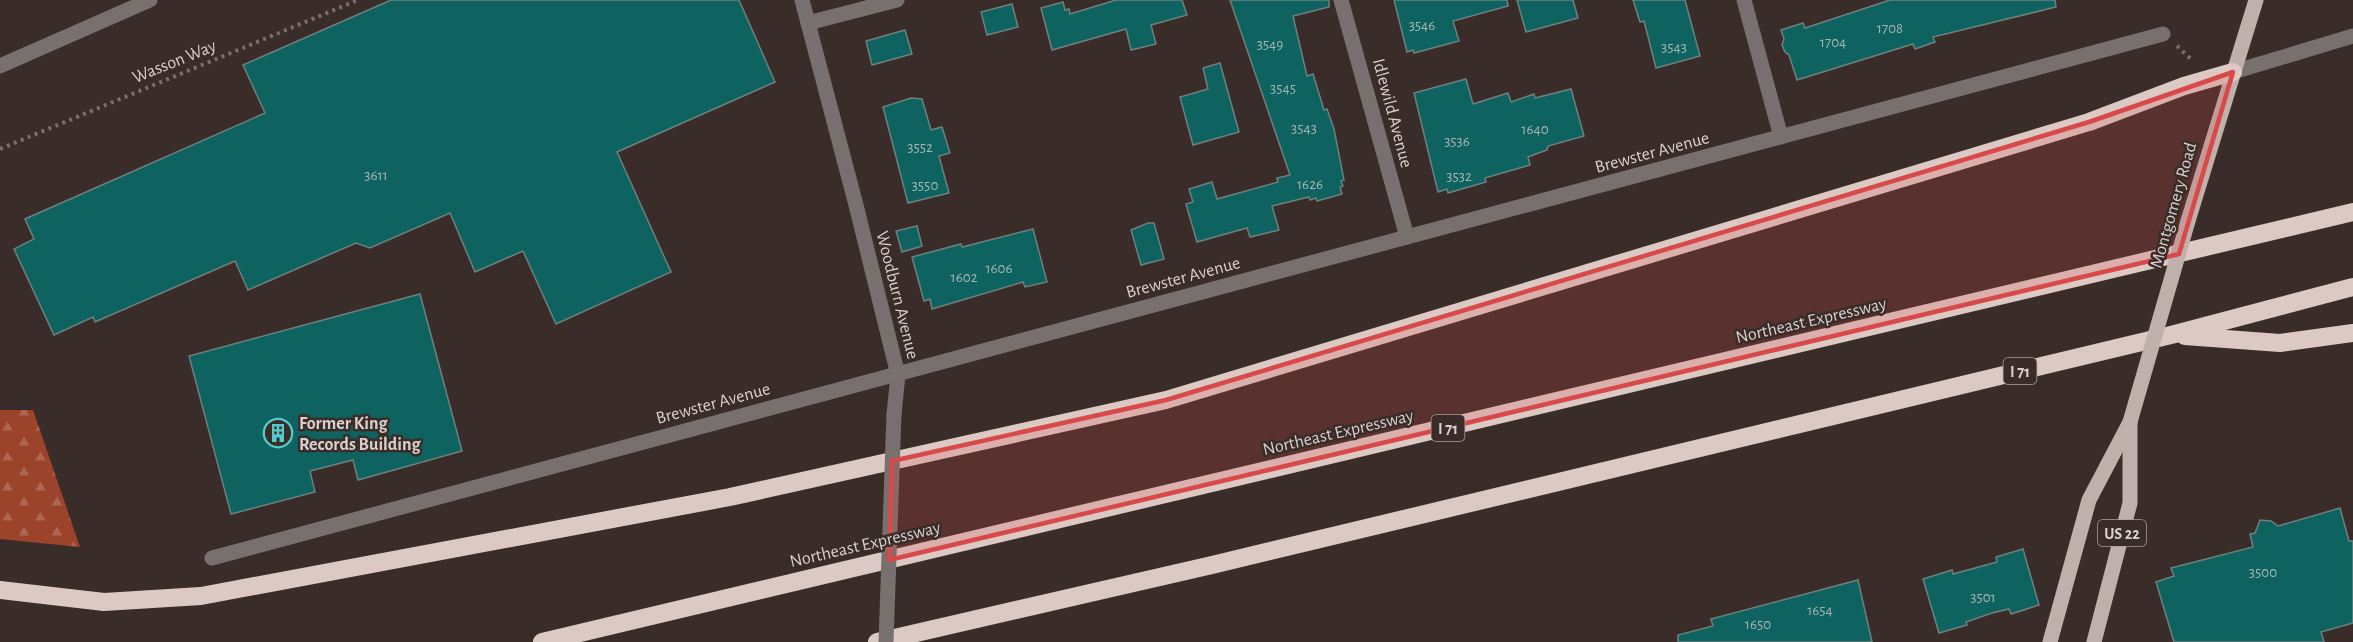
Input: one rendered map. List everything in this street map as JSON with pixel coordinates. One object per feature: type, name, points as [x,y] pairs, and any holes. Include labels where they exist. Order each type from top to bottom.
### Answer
[{"type":"highway","points":[[0,590],[104,602],[201,596],[730,497],[1166,400],[2089,122],[2184,86],[2233,72]]},
{"type":"highway","name":"Northeast Expressway","points":[[542,642],[2353,212]]},
{"type":"highway","name":"I 71","points":[[877,642],[1235,560],[2171,335],[2353,287]]},
{"type":"highway","points":[[2171,335],[2280,343],[2353,333]]},
{"type":"main road","name":"Montgomery Road","points":[[2050,642],[2089,500],[2130,422],[2199,181],[2256,0]]},
{"type":"main road","name":"Montgomery Road","points":[[2094,642],[2130,503],[2130,422]]},
{"type":"street","points":[[0,66],[150,0]]},
{"type":"street","name":"Woodburn Avenue","points":[[802,0],[898,375],[894,414],[886,642]]},
{"type":"street","points":[[808,23],[897,0]]},
{"type":"street","name":"Idlewild Avenue","points":[[1341,0],[1407,237]]},
{"type":"street","points":[[1744,0],[1781,137]]},
{"type":"street","name":"Brewster Avenue","points":[[213,558],[2163,34]]},
{"type":"street","points":[[2233,72],[2353,36]]},
{"type":"path","name":"Wasson Way","points":[[0,149],[358,0]]},
{"type":"highlighted area","points":[[2233,72],[2179,254],[889,560],[892,461],[1166,400],[2089,122]]},
{"type":"green space","points":[[0,410],[33,410],[80,547],[0,539]]},
{"type":"building","points":[[391,0],[739,0],[775,82],[617,152],[671,272],[556,324],[523,251],[475,272],[450,213],[370,248],[356,243],[248,290],[235,261],[95,322],[93,317],[54,335],[14,249],[34,239],[25,219],[265,113],[243,65]]},
{"type":"building","points":[[1116,0],[1182,0],[1187,15],[1151,25],[1156,44],[1131,50],[1126,29],[1052,50],[1041,8],[1063,2],[1065,10],[1069,9],[1070,14]]},
{"type":"building","points":[[1230,0],[1329,0],[1329,7],[1293,16],[1307,76],[1313,74],[1324,110],[1327,109],[1334,129],[1344,180],[1341,181],[1343,186],[1340,187],[1342,194],[1317,201],[1316,198],[1310,200],[1309,197],[1272,206],[1279,230],[1250,237],[1247,228],[1197,242],[1186,204],[1193,202],[1189,189],[1212,182],[1217,199],[1278,182],[1277,178],[1290,175]]},
{"type":"building","points":[[1394,0],[1507,0],[1508,6],[1453,21],[1459,41],[1414,53],[1413,50],[1407,52]]},
{"type":"building","points":[[1517,0],[1573,0],[1578,18],[1526,32]]},
{"type":"building","points":[[1633,0],[1685,0],[1700,56],[1656,68],[1644,21],[1640,22]]},
{"type":"building","points":[[1890,0],[2055,0],[2056,7],[1933,37],[1935,42],[1915,49],[1913,44],[1797,80],[1789,55],[1782,45],[1784,39],[1781,30],[1803,23],[1805,28]]},
{"type":"building","points":[[1012,4],[1018,27],[987,35],[981,12]]},
{"type":"building","points":[[905,30],[912,54],[872,65],[866,41]]},
{"type":"building","points":[[1220,63],[1239,132],[1193,145],[1180,97],[1208,89],[1203,68]]},
{"type":"building","points":[[1466,79],[1473,104],[1508,93],[1511,102],[1534,94],[1535,98],[1571,89],[1584,136],[1548,146],[1547,150],[1528,157],[1530,165],[1485,178],[1486,182],[1448,193],[1447,189],[1438,192],[1414,93]]},
{"type":"building","points":[[911,98],[922,99],[931,130],[942,127],[950,153],[939,156],[949,193],[908,203],[883,107]]},
{"type":"building","points":[[1154,223],[1164,259],[1141,265],[1131,230]]},
{"type":"building","points":[[917,226],[922,246],[902,252],[896,231]]},
{"type":"building","points":[[1033,229],[1047,282],[1025,287],[1023,282],[932,309],[930,299],[924,301],[912,257]]},
{"type":"building","points":[[420,294],[462,451],[358,480],[353,460],[310,471],[315,492],[231,514],[189,356]]},
{"type":"building","points":[[2340,508],[2349,541],[2353,541],[2353,623],[2321,632],[2324,642],[2174,642],[2156,582],[2174,576],[2171,568],[2253,547],[2250,534],[2255,533],[2260,520],[2271,521],[2278,526]]},
{"type":"building","points":[[2023,549],[2039,605],[2011,614],[2009,609],[1992,613],[1966,622],[1967,625],[1939,633],[1923,579],[1952,570],[1953,574],[1997,562],[1996,557]]},
{"type":"building","points":[[1858,580],[1872,642],[1678,642],[1678,635],[1713,626],[1711,619]]},
{"type":"place","name":"Former King Records Building","points":[[278,433]]}]
